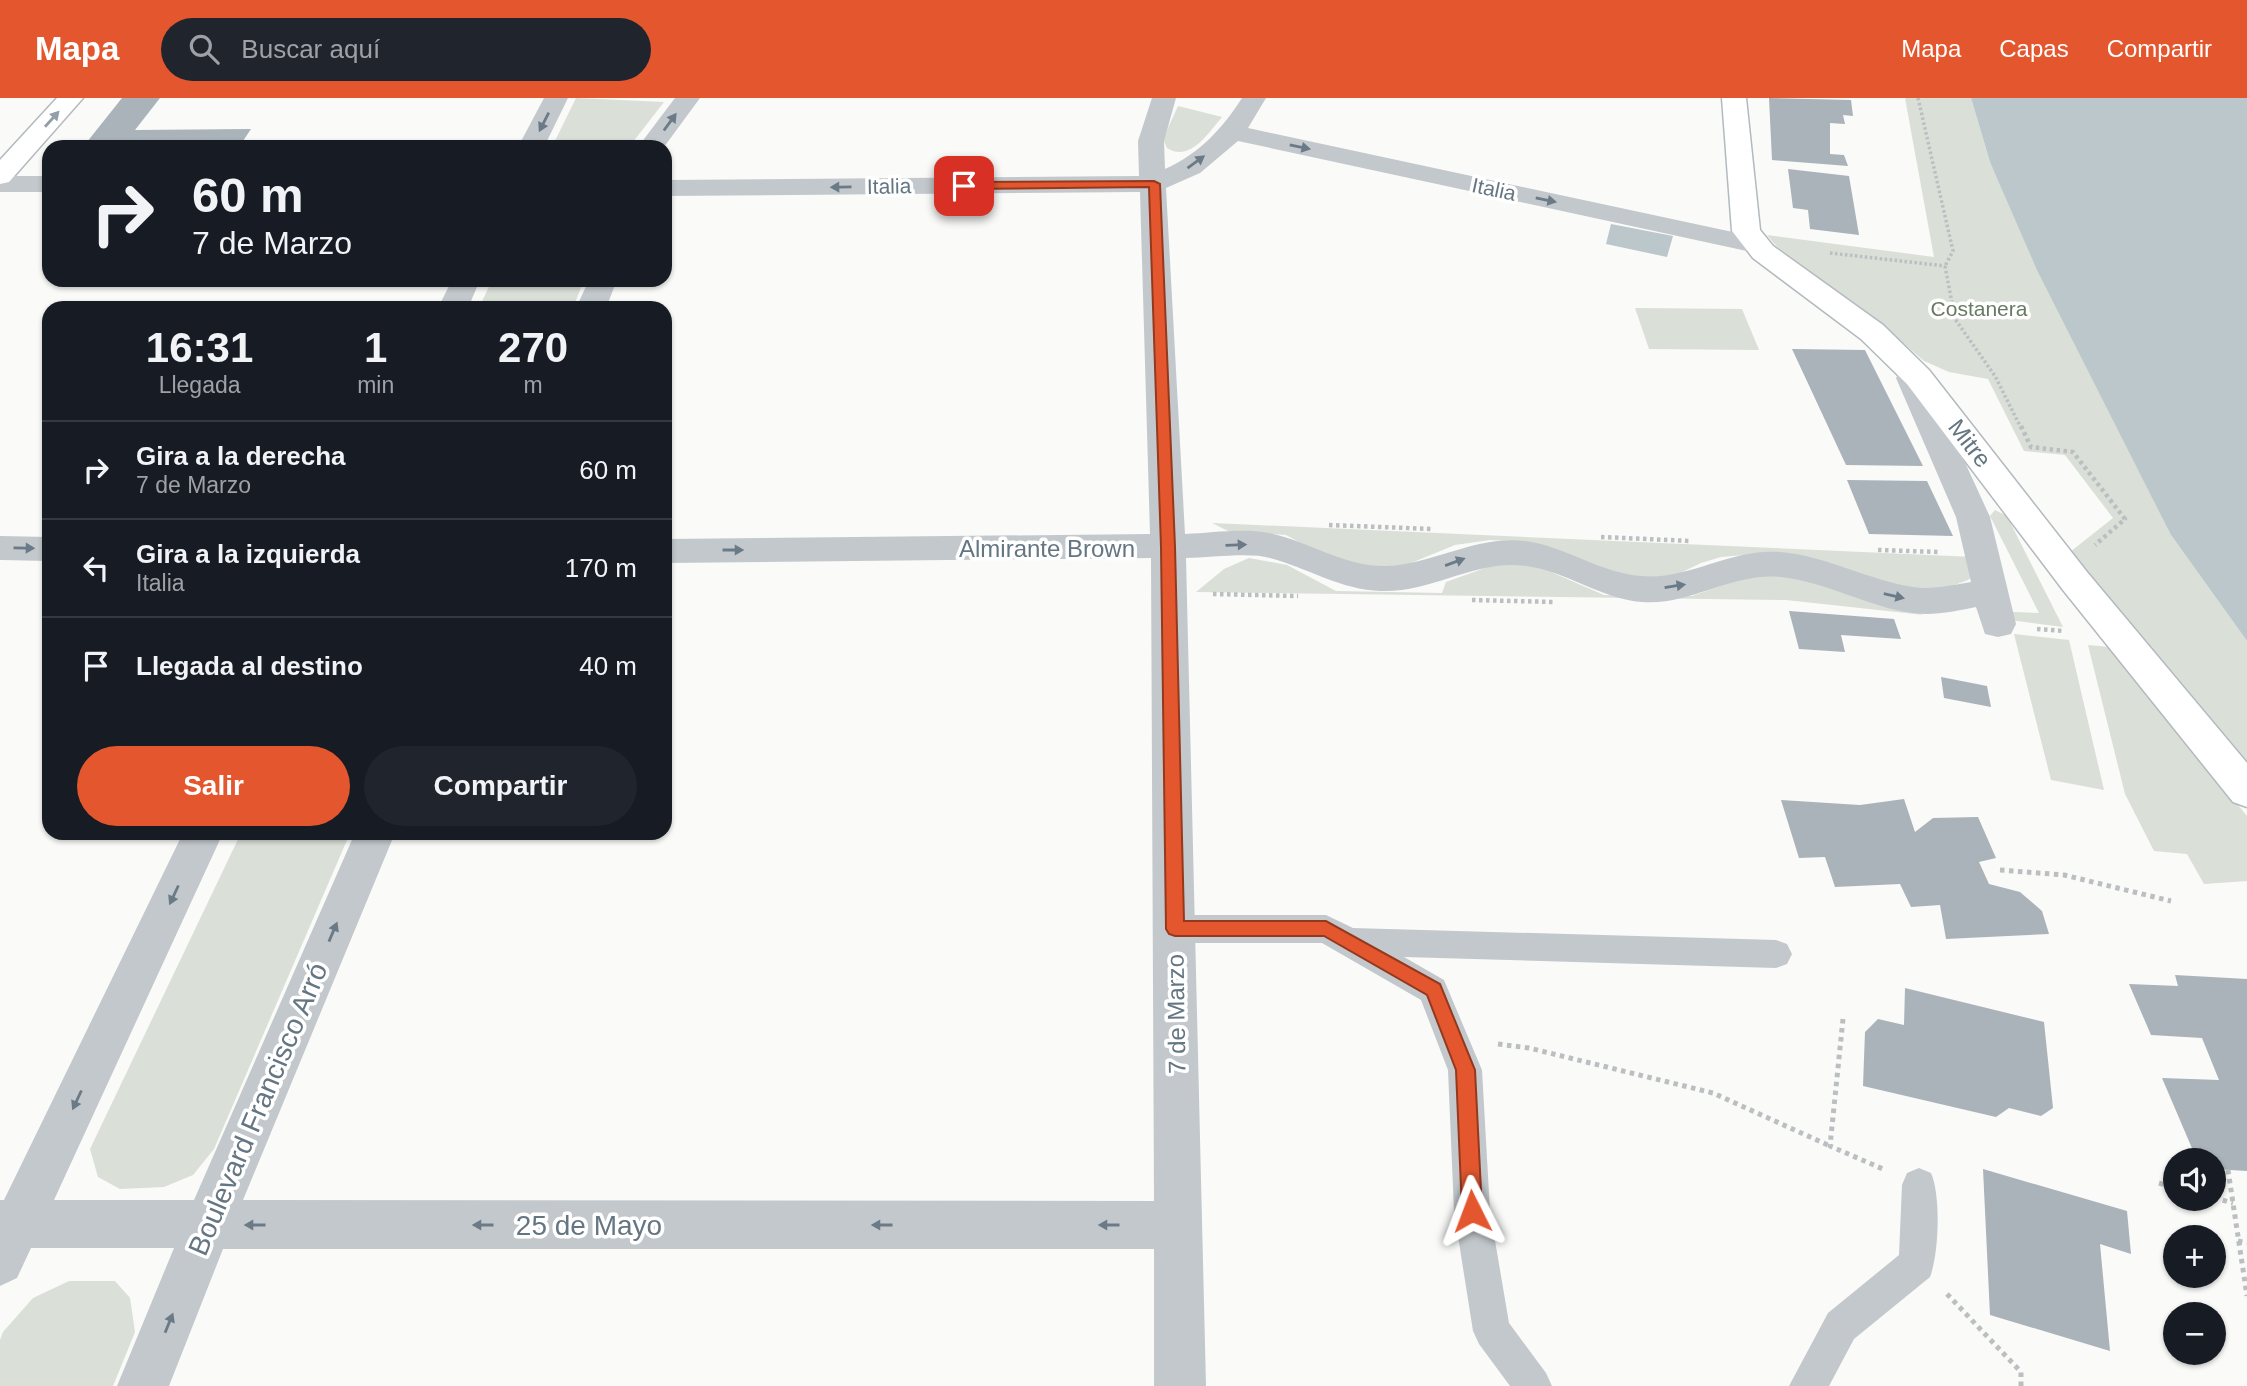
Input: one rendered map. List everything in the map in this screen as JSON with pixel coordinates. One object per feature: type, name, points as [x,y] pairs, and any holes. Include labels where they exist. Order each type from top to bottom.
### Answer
[{"type":"street","points":[[0,176],[71,98]]},
{"type":"street","points":[[535,140],[556,98]]},
{"type":"street","points":[[657,140],[688,98]]},
{"type":"street","name":"7 de Marzo","points":[[1164,98],[1151,141],[1168,547],[1180,1386]]},
{"type":"street","points":[[1154,184],[1191,167],[1233,132],[1254,98]]},
{"type":"street","points":[[1734,98],[1746,231],[1756,245]]},
{"type":"street","name":"Italia","points":[[1233,132],[1756,245]]},
{"type":"street","points":[[0,184],[42,184]]},
{"type":"street","name":"Italia","points":[[672,188],[1154,184]]},
{"type":"street","name":"Mitre","points":[[1756,245],[1872,332],[1918,377],[2075,581],[2247,791]]},
{"type":"street","points":[[1918,377],[1910,378],[1940,439],[1973,517],[1998,625]]},
{"type":"street","name":"Almirante Brown","points":[[672,551],[1267,545],[1288,550],[1330,570],[1378,579],[1406,577],[1475,555],[1511,552],[1548,558],[1612,583],[1641,589],[1676,587],[1726,570],[1755,564],[1782,564],[1913,600],[1943,600],[1990,592]]},
{"type":"street","points":[[0,548],[42,549]]},
{"type":"street","points":[[6,1236],[200,840]]},
{"type":"street","name":"Boulevard Francisco Arró","points":[[144,1386],[208,1225],[372,840]]},
{"type":"street","name":"25 de Mayo","points":[[6,1236],[208,1225],[1178,1225]]},
{"type":"lane","points":[[1175,929],[1326,929],[1433,990],[1465,1070],[1472,1211],[1492,1331],[1533,1386]]},
{"type":"lane","points":[[1350,942],[1776,954]]},
{"type":"lane","points":[[1808,1386],[1841,1326],[1917,1264],[1919,1185]]},
{"type":"path","points":[[1919,98],[1953,251],[1945,266],[1955,319],[1995,376],[2031,447],[2073,452],[2125,519],[2091,548]]},
{"type":"path","points":[[1829,253],[1945,266]]},
{"type":"path","points":[[2000,870],[2064,875],[2171,901]]},
{"type":"path","points":[[1830,1146],[1843,1019]]},
{"type":"path","points":[[1452,1039],[1529,1048],[1713,1093],[1919,1185]]},
{"type":"path","points":[[2228,1170],[2247,1296]]},
{"type":"path","points":[[2159,1183],[2163,1184]]},
{"type":"path","points":[[2226,1201],[2233,1203]]},
{"type":"path","points":[[2238,1241],[2247,1243]]},
{"type":"path","points":[[1917,1264],[2021,1372],[2021,1386]]},
{"type":"green space","points":[[576,98],[664,102],[634,140],[555,140]]},
{"type":"green space","name":"Costanera","points":[[1905,98],[1971,98],[1990,162],[2171,535],[2247,641],[2247,764],[2070,552],[2113,518],[2065,455],[2024,451],[1988,379],[1949,372],[1924,361],[1882,325],[1777,247],[1767,235],[1934,257]]},
{"type":"green space","points":[[1178,106],[1222,117],[1198,144],[1183,152],[1167,148],[1163,139]]},
{"type":"green space","points":[[489,287],[581,287],[576,301],[482,301]]},
{"type":"green space","points":[[1635,308],[1742,309],[1759,350],[1649,349]]},
{"type":"green space","points":[[1995,510],[2007,516],[2063,627],[2010,620],[2012,612],[2039,613],[1990,516]]},
{"type":"green space","points":[[1212,523],[1974,557],[1976,573],[1968,580],[1952,586],[1916,592],[1767,553],[1721,557],[1674,576],[1639,577],[1617,575],[1513,541],[1490,540],[1455,545],[1406,565],[1371,567],[1319,553],[1286,535],[1228,531]]},
{"type":"green space","points":[[1249,558],[1287,565],[1336,591],[1442,593],[1446,582],[1496,564],[1535,565],[1604,595],[1692,596],[1741,579],[1776,574],[1875,598],[1924,615],[1786,600],[1196,592],[1224,569]]},
{"type":"green space","points":[[2014,634],[2069,640],[2104,790],[2051,780]]},
{"type":"green space","points":[[2088,645],[2110,647],[2247,816],[2247,881],[2204,884],[2187,854],[2154,851],[2125,794]]},
{"type":"green space","points":[[238,840],[347,840],[214,1149],[193,1175],[164,1187],[120,1189],[98,1177],[90,1149]]},
{"type":"green space","points":[[69,1281],[115,1281],[130,1298],[135,1332],[113,1386],[0,1386],[0,1340],[3,1332],[33,1298]]},
{"type":"shaded area","points":[[1971,98],[2247,98],[2247,641],[2171,535],[2037,270],[1990,162]]},
{"type":"shaded area","points":[[1611,224],[1673,236],[1667,257],[1606,244]]},
{"type":"building","points":[[122,98],[160,98],[135,130],[251,129],[244,140],[89,140]]},
{"type":"building","points":[[1769,98],[1851,100],[1853,116],[1843,115],[1845,124],[1830,123],[1830,154],[1844,155],[1848,166],[1772,160]]},
{"type":"building","points":[[1788,169],[1849,176],[1859,235],[1810,229],[1808,210],[1793,208]]},
{"type":"building","points":[[1792,349],[1865,350],[1923,466],[1846,465]]},
{"type":"building","points":[[1847,480],[1927,481],[1953,536],[1869,534]]},
{"type":"building","points":[[1789,611],[1894,619],[1901,639],[1841,635],[1845,652],[1799,649]]},
{"type":"building","points":[[1941,677],[1987,686],[1991,707],[1944,698]]},
{"type":"building","points":[[1904,799],[1915,832],[1933,818],[1978,817],[1996,858],[1979,862],[1989,884],[2020,892],[2042,911],[2049,934],[1946,939],[1940,905],[1911,907],[1900,884],[1835,887],[1825,857],[1799,858],[1781,800],[1860,805]]},
{"type":"building","points":[[2175,975],[2247,979],[2247,1171],[2226,1170],[2226,1148],[2192,1148],[2162,1078],[2219,1080],[2202,1038],[2151,1035],[2129,984],[2178,986]]},
{"type":"building","points":[[1905,988],[2044,1022],[2053,1108],[2041,1116],[2009,1108],[1996,1117],[1863,1086],[1865,1032],[1878,1019],[1904,1025]]},
{"type":"building","points":[[1983,1169],[2127,1211],[2131,1254],[2100,1244],[2110,1351],[1990,1315]]},
{"type":"route","points":[[964,186],[1154,184],[1168,547],[1175,929],[1326,929],[1433,990],[1465,1070],[1472,1211]]}]
